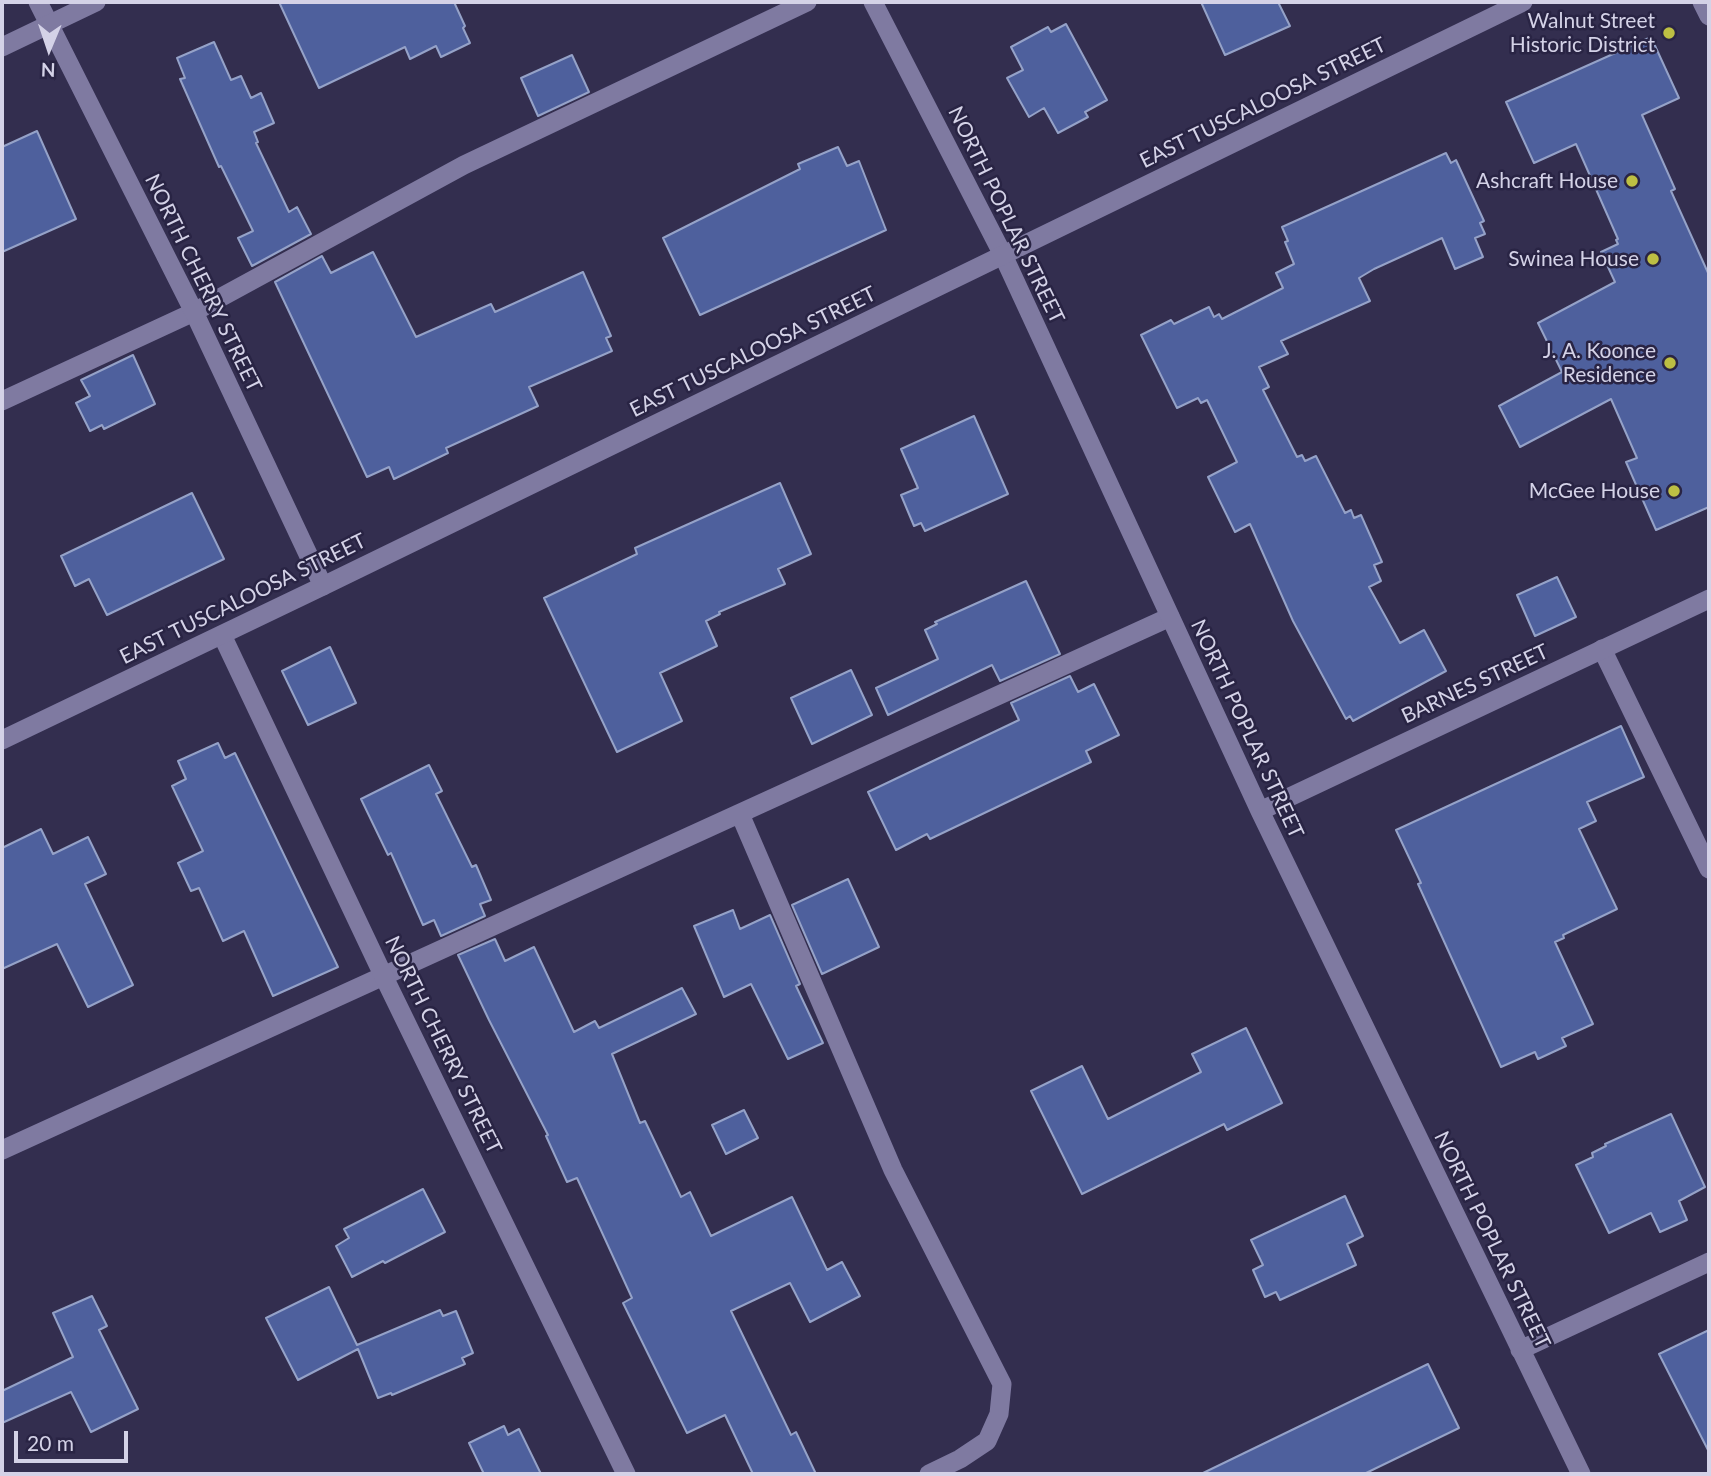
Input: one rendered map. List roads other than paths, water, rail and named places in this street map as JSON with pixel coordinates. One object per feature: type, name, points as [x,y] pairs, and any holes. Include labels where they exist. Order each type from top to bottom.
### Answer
[{"type":"street","name":"NORTH CHERRY STREET","points":[[38,2],[194,312],[323,586]]},
{"type":"street","points":[[2,47],[96,2]]},
{"type":"street","points":[[2,401],[194,312],[464,165],[807,2]]},
{"type":"street","name":"NORTH POPLAR STREET","points":[[873,2],[1003,256],[1260,811],[1581,1474]]},
{"type":"street","name":"EAST TUSCALOOSA STREET","points":[[2,740],[1523,2]]},
{"type":"street","points":[[1702,2],[1709,16]]},
{"type":"street","name":"BARNES STREET","points":[[1260,811],[1709,599]]},
{"type":"street","points":[[2,1150],[1170,617]]},
{"type":"street","name":"NORTH CHERRY STREET","points":[[222,635],[626,1474]]},
{"type":"street","points":[[1602,649],[1709,869]]},
{"type":"street","points":[[740,814],[893,1170],[1002,1384],[999,1414],[987,1441],[960,1459],[929,1474]]},
{"type":"street","points":[[1520,1350],[1709,1262]]},
{"type":"place","name":"Walnut Street Historic District","points":[[1669,33]]},
{"type":"place","name":"Ashcraft House","points":[[1632,181]]},
{"type":"place","name":"Swinea House","points":[[1653,259]]},
{"type":"place","name":"J. A. Koonce Residence","points":[[1670,363]]},
{"type":"place","name":"McGee House","points":[[1674,491]]}]
